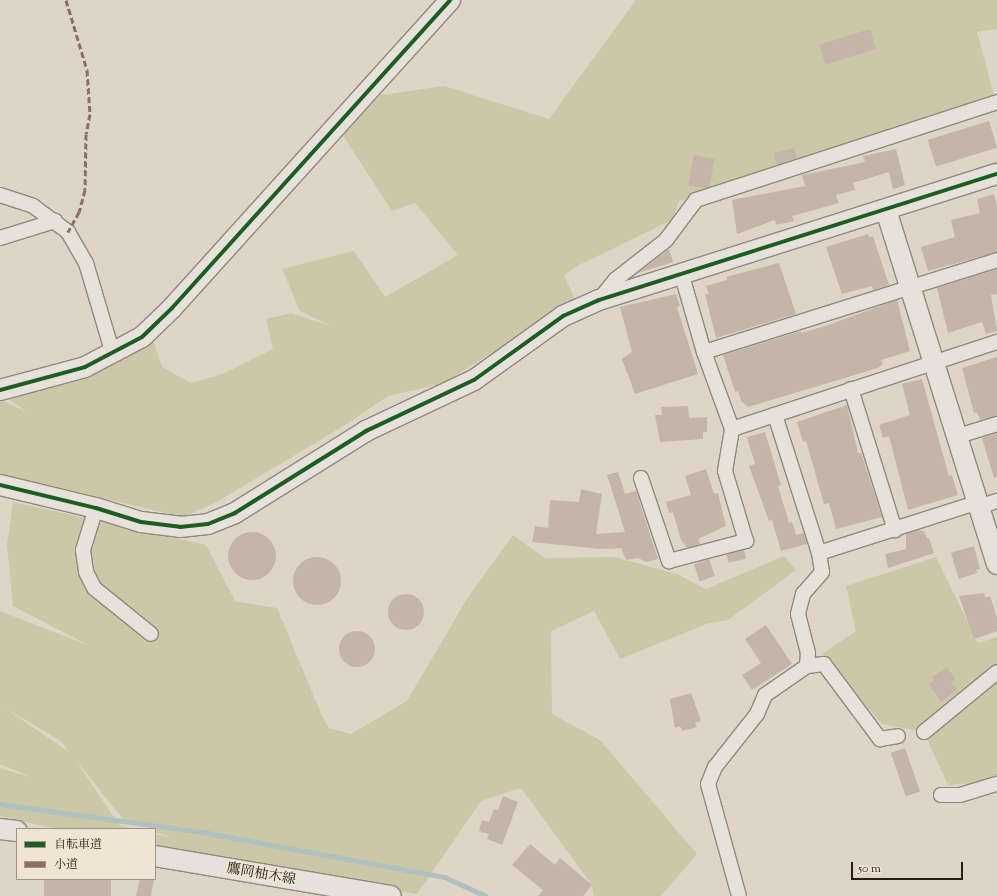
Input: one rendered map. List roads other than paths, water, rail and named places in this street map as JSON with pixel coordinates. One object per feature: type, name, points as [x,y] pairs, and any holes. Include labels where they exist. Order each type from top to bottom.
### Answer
[{"type":"street","points":[[0,390],[85,367],[113,354],[142,337],[172,308],[450,0]]},
{"type":"street","points":[[599,300],[615,280],[666,240],[696,200],[997,102]]},
{"type":"street","points":[[0,486],[96,508],[141,522],[165,526],[208,524],[228,516],[366,431],[474,380],[563,316],[599,300],[682,276],[997,174]]},
{"type":"street","points":[[0,195],[33,206],[68,232],[86,263],[113,354]]},
{"type":"street","points":[[886,210],[911,287],[955,437],[997,564]]},
{"type":"street","points":[[0,238],[55,221]]},
{"type":"street","points":[[704,352],[997,260]]},
{"type":"street","points":[[641,478],[669,562],[746,541],[725,471],[732,429],[704,352],[682,276]]},
{"type":"street","points":[[732,429],[932,362],[997,342]]},
{"type":"street","points":[[851,389],[895,530]]},
{"type":"street","points":[[775,415],[819,553],[822,572],[803,594],[798,614],[808,653],[808,666]]},
{"type":"street","points":[[955,437],[997,424]]},
{"type":"street","points":[[819,553],[977,505],[997,501]]},
{"type":"street","points":[[96,508],[83,550],[86,572],[94,588],[151,634]]},
{"type":"street","points":[[739,896],[708,784],[715,767],[757,714],[765,695],[808,666],[824,664],[880,739],[898,736]]},
{"type":"street","points":[[924,732],[997,672]]},
{"type":"street","points":[[941,795],[960,795],[997,784]]},
{"type":"street","points":[[0,829],[16,831]]},
{"type":"street","name":"鷹岡柚木線","points":[[156,856],[342,892],[391,896]]},
{"type":"waterway","points":[[0,804],[202,832],[445,877],[486,896]]}]
